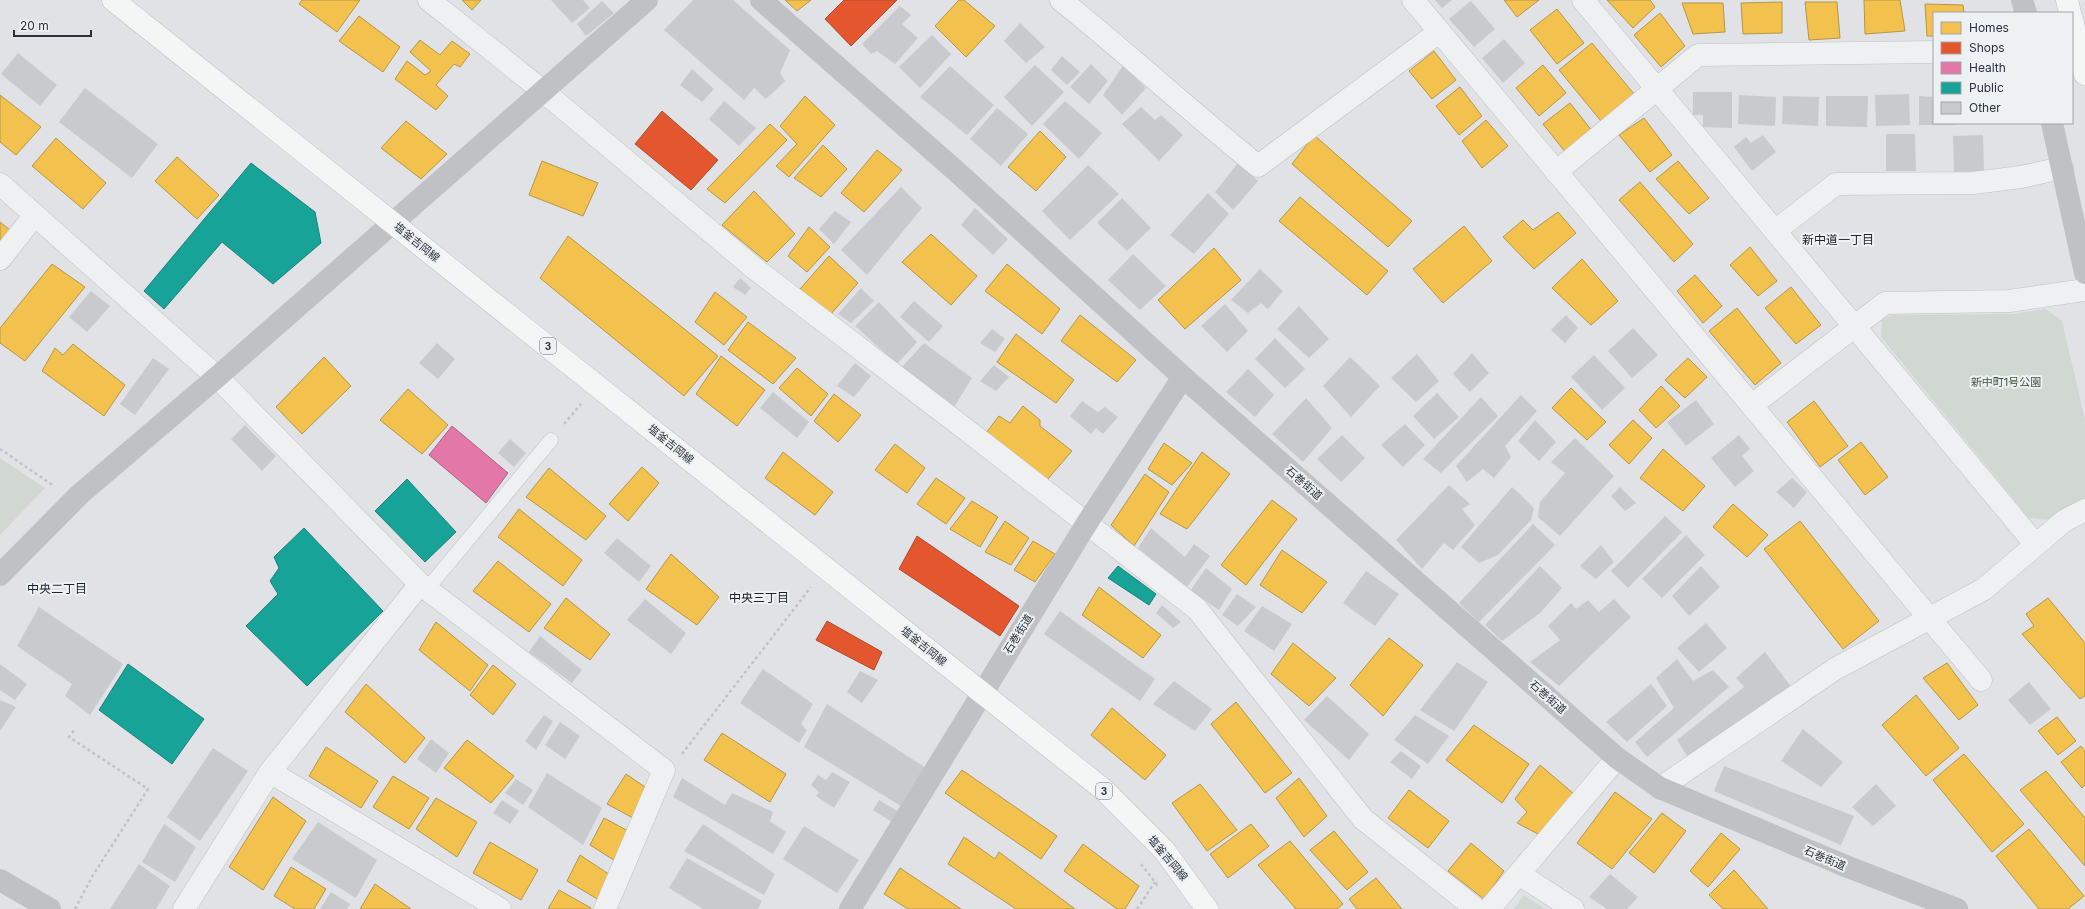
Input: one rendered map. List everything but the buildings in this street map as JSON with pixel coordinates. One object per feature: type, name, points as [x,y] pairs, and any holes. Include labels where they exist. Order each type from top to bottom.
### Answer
[{"type":"main road","name":"塩釜吉岡線","points":[[114,0],[1104,790],[1164,850],[1207,909]]},
{"type":"main road","points":[[2067,0],[2070,12]]},
{"type":"main road","points":[[2073,24],[2085,74]]},
{"type":"street","points":[[429,0],[543,91],[754,268],[1197,608],[1363,819],[1476,909]]},
{"type":"street","points":[[0,575],[79,495],[217,378],[647,0]]},
{"type":"street","points":[[761,0],[956,171],[1183,377]]},
{"type":"street","points":[[1061,0],[1123,50],[1195,115],[1258,166],[1439,32]]},
{"type":"street","points":[[1412,0],[1981,680]]},
{"type":"street","points":[[1583,0],[2036,545]]},
{"type":"street","points":[[2022,0],[2026,12]]},
{"type":"street","points":[[1556,172],[1698,55],[1933,52]]},
{"type":"street","points":[[2052,124],[2085,273]]},
{"type":"street","points":[[1775,231],[1836,184],[1973,183],[2022,177],[2062,168]]},
{"type":"street","points":[[0,184],[217,378],[424,586],[664,770],[605,909]]},
{"type":"street","points":[[0,259],[35,215]]},
{"type":"street","points":[[1752,405],[1885,303],[2009,301],[2085,290]]},
{"type":"street","name":"石巻街道","points":[[850,909],[1087,523],[1183,377],[1617,758],[1660,788],[1848,867],[1958,909]]},
{"type":"street","points":[[1660,788],[1835,669],[1929,617],[1984,589],[2064,521],[2085,510]]},
{"type":"street","points":[[184,909],[270,772],[424,586]]},
{"type":"street","points":[[1489,909],[1617,758]]},
{"type":"street","points":[[270,772],[500,909]]},
{"type":"street","points":[[1520,874],[1573,909]]},
{"type":"street","points":[[0,880],[50,909]]},
{"type":"lane","points":[[424,586],[551,440]]},
{"type":"path","points":[[551,440],[580,404]]},
{"type":"path","points":[[0,449],[55,486]]},
{"type":"path","points":[[664,770],[678,760],[812,586]]},
{"type":"path","points":[[75,729],[69,737],[148,790],[92,877],[75,909]]},
{"type":"path","points":[[1137,858],[1159,888]]},
{"type":"path","points":[[1137,909],[1155,882]]},
{"type":"green space","name":"新中町1号公園","points":[[2046,309],[2062,321],[2085,420],[2085,501],[2046,520],[2029,518],[1881,337],[1882,319],[1892,315],[2014,314]]},
{"type":"green space","points":[[0,458],[45,488],[0,535]]},
{"type":"green space","points":[[1524,895],[1545,909],[1514,909]]},
{"type":"district","name":"新中道一丁目","points":[[1838,239]]},
{"type":"district","name":"中央二丁目","points":[[57,588]]},
{"type":"district","name":"中央三丁目","points":[[759,597]]}]
